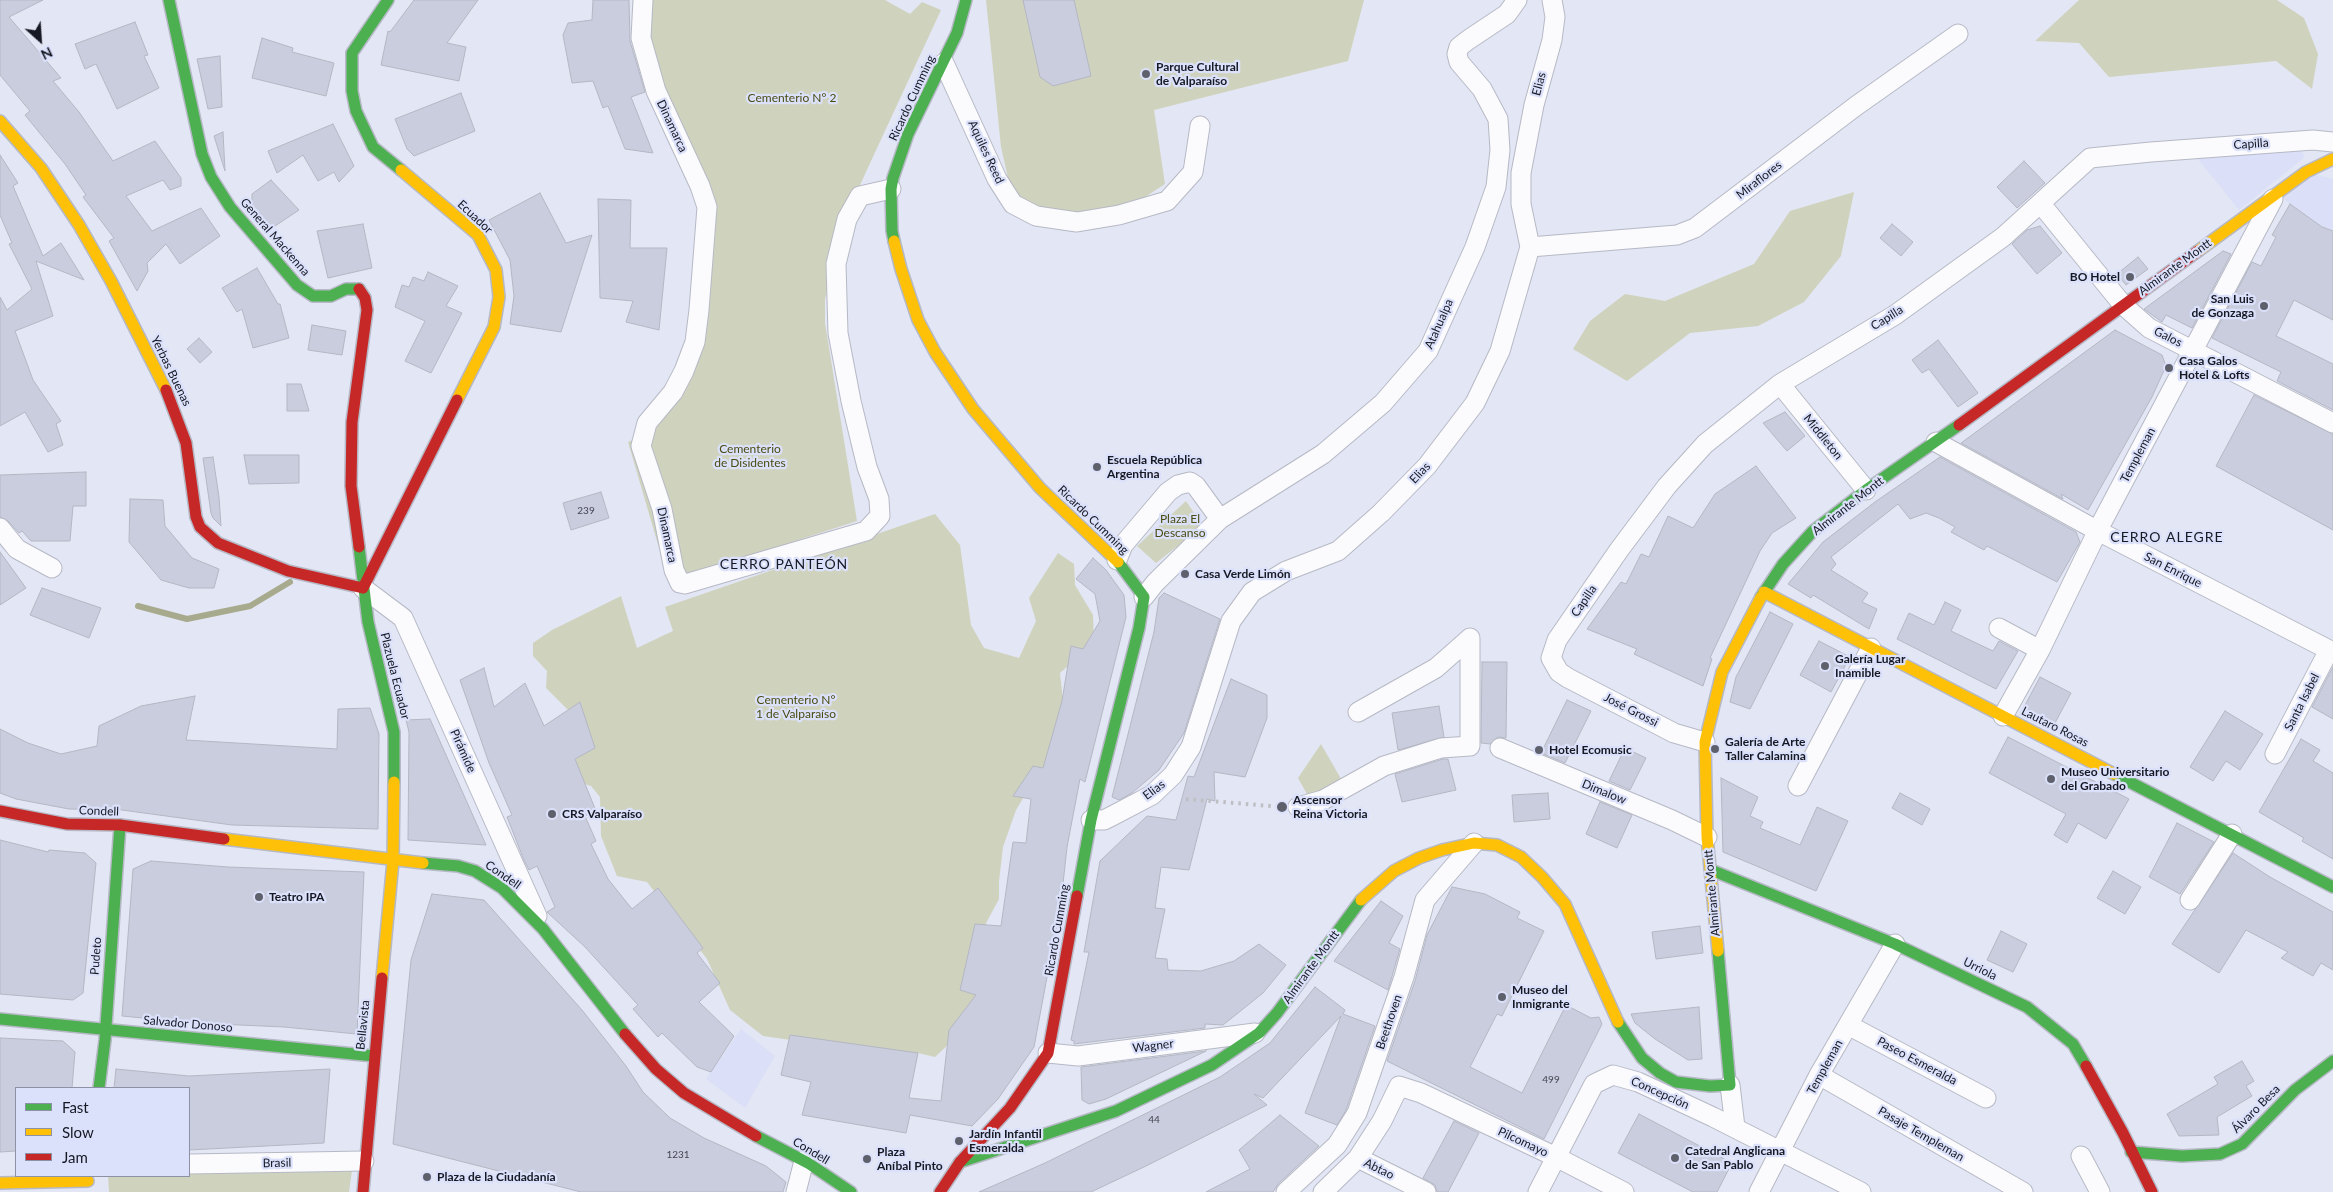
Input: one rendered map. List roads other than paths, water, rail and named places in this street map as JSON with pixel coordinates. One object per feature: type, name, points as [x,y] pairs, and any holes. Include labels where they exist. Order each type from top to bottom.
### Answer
[{"type":"main road","name":"General Mackenna","points":[[169,0],[202,154],[211,177],[230,207],[297,285],[313,296],[331,296],[346,289],[360,289],[365,298],[367,310],[352,422],[351,486],[363,588]]},
{"type":"main road","name":"Ecuador","points":[[363,588],[494,327],[499,297],[496,270],[478,235],[373,147],[356,111],[352,91],[352,53],[388,0]]},
{"type":"main road","name":"Ricardo Cumming","points":[[960,1162],[1010,1108],[1048,1053],[1091,820],[1139,628],[1144,597],[1117,560],[1040,488],[973,409],[935,352],[918,320],[901,270],[892,231],[891,189],[908,134],[957,33],[966,0]]},
{"type":"main road","name":"Yerbas Buenas","points":[[0,121],[41,168],[79,225],[104,267],[164,382],[186,443],[196,517],[200,527],[218,543],[288,571],[363,588]]},
{"type":"main road","name":"Almirante Montt","points":[[960,1162],[1116,1110],[1212,1065],[1259,1032],[1277,1013],[1364,895],[1394,871],[1419,858],[1442,850],[1474,843],[1497,845],[1520,857],[1542,877],[1565,904],[1621,1029],[1642,1058],[1660,1073],[1676,1082],[1710,1086],[1730,1084],[1707,838],[1705,742],[1722,672],[1764,592],[1784,564],[1813,531],[1866,490],[1936,442],[2306,172],[2333,159]]},
{"type":"main road","name":"Plazuela Ecuador","points":[[363,588],[368,622],[394,732],[393,861]]},
{"type":"main road","name":"Lautaro Rosas","points":[[1764,592],[2333,887]]},
{"type":"main road","name":"Condell","points":[[0,811],[67,824],[120,825],[393,861],[458,866],[475,872],[502,888],[542,929],[627,1037],[656,1069],[684,1092],[730,1122],[804,1161],[850,1192]]},
{"type":"main road","name":"Pudeto","points":[[99,1087],[120,825]]},
{"type":"main road","name":"Bellavista","points":[[363,1192],[364,1161],[393,861]]},
{"type":"main road","name":"Urriola","points":[[1711,870],[1895,944],[2027,1007],[2057,1029],[2073,1044],[2123,1133],[2152,1192]]},
{"type":"main road","name":"Salvador Donoso","points":[[0,1019],[374,1056]]},
{"type":"main road","name":"Álvaro Besa","points":[[2131,1152],[2182,1156],[2220,1154],[2242,1144],[2295,1090],[2333,1062]]},
{"type":"main road","points":[[940,1192],[960,1162]]},
{"type":"main road","points":[[0,1183],[88,1183]]},
{"type":"street","name":"Dinamarca","points":[[643,0],[641,38],[656,91],[700,186],[707,206],[700,310],[695,342],[684,371],[673,392],[647,424],[641,446],[662,509],[674,570],[680,582],[685,584],[866,530],[880,516],[879,499],[867,467],[850,401],[838,333],[836,264],[847,219],[860,196],[891,189]]},
{"type":"street","name":"Atahualpa","points":[[1144,597],[1155,583],[1220,519],[1323,454],[1384,404],[1428,351],[1478,237],[1496,187],[1500,150],[1498,119],[1482,89],[1459,62],[1457,54],[1460,47],[1468,40],[1507,14],[1517,0]]},
{"type":"street","name":"Elias","points":[[1091,820],[1104,820],[1112,816],[1152,794],[1173,775],[1191,747],[1231,621],[1252,592],[1286,571],[1338,551],[1381,513],[1428,466],[1476,403],[1500,350],[1530,247],[1521,204],[1521,174],[1534,105],[1552,40],[1555,17],[1552,0]]},
{"type":"street","name":"Miraflores","points":[[1530,247],[1677,235],[1695,228],[1856,106],[1958,34]]},
{"type":"street","name":"Aquiles Reed","points":[[944,63],[997,179],[1013,204],[1036,216],[1076,222],[1119,215],[1166,201],[1193,172],[1200,126]]},
{"type":"street","name":"Capilla","points":[[1559,672],[1551,658],[1557,640],[1618,550],[1666,486],[1705,444],[1780,384],[1913,302],[2003,237],[2090,158],[2313,140],[2333,142]]},
{"type":"street","points":[[1478,237],[1496,214],[1521,174]]},
{"type":"street","name":"Templeman","points":[[2003,716],[2040,650],[2098,532],[2274,195]]},
{"type":"street","name":"Galos","points":[[2041,204],[2123,305],[2149,328],[2333,423]]},
{"type":"street","name":"Middleton","points":[[1780,384],[1866,490]]},
{"type":"street","name":"San Enrique","points":[[1936,442],[2098,532],[2331,651]]},
{"type":"street","points":[[1117,560],[1123,545],[1168,492],[1178,485],[1190,482],[1196,486],[1220,519]]},
{"type":"street","points":[[0,528],[17,549],[52,568]]},
{"type":"street","name":"Pirámide","points":[[363,588],[403,618],[542,929]]},
{"type":"street","points":[[1999,628],[2040,650]]},
{"type":"street","points":[[1298,807],[1323,800],[1384,766],[1441,748],[1470,746],[1470,638],[1436,668],[1358,712]]},
{"type":"street","points":[[1798,786],[1871,648]]},
{"type":"street","name":"Santa Isabel","points":[[2276,754],[2331,651]]},
{"type":"street","name":"José Grossi","points":[[1559,672],[1674,733],[1705,742]]},
{"type":"street","name":"Dimalow","points":[[1500,748],[1672,820],[1707,838]]},
{"type":"street","points":[[2190,900],[2232,834]]},
{"type":"street","name":"Beethoven","points":[[1286,1192],[1337,1145],[1357,1113],[1404,977],[1425,900],[1474,843]]},
{"type":"street","name":"Templeman","points":[[1759,1192],[1819,1075],[1895,944]]},
{"type":"street","name":"Paseo Esmeralda","points":[[1848,1025],[1986,1098]]},
{"type":"street","name":"Wagner","points":[[1048,1053],[1078,1056],[1259,1032]]},
{"type":"street","name":"Concepción","points":[[1538,1192],[1594,1084],[1613,1075],[1638,1082],[1735,1127],[1861,1192]]},
{"type":"street","name":"Pasaje Templeman","points":[[1819,1075],[2023,1192]]},
{"type":"street","name":"Almirante Montt","points":[[1730,1084],[1735,1127]]},
{"type":"street","name":"Pilcomayo","points":[[1358,1158],[1382,1121],[1399,1086],[1421,1094],[1556,1157],[1624,1192]]},
{"type":"street","points":[[2081,1156],[2100,1192]]},
{"type":"street","points":[[1323,1192],[1358,1158]]},
{"type":"street","name":"Abtao","points":[[1358,1158],[1426,1192]]},
{"type":"street","name":"Brasil","points":[[190,1164],[364,1161]]},
{"type":"street","points":[[796,1192],[804,1161]]},
{"type":"waterway","points":[[138,606],[187,619],[250,606],[290,582]]},
{"type":"railway","points":[[1186,799],[1282,807]]},
{"type":"place","name":"Parque Cultural de Valparaíso","points":[[1146,74]]},
{"type":"place","name":"BO Hotel","points":[[2130,277]]},
{"type":"place","name":"San Luis de Gonzaga","points":[[2264,306]]},
{"type":"place","name":"Casa Galos Hotel & Lofts","points":[[2169,368]]},
{"type":"place","name":"Escuela República Argentina","points":[[1097,467]]},
{"type":"place","name":"Casa Verde Limón","points":[[1185,574]]},
{"type":"place","name":"Galería Lugar Inamible","points":[[1825,666]]},
{"type":"place","name":"Galería de Arte Taller Calamina","points":[[1715,749]]},
{"type":"place","name":"Hotel Ecomusic","points":[[1539,750]]},
{"type":"place","name":"Museo Universitario del Grabado","points":[[2051,779]]},
{"type":"place","name":"Ascensor Reina Victoria","points":[[1282,807]]},
{"type":"place","name":"CRS Valparaíso","points":[[552,814]]},
{"type":"place","name":"Teatro IPA","points":[[259,897]]},
{"type":"place","name":"Museo del Inmigrante","points":[[1502,997]]},
{"type":"place","name":"Jardín Infantil Esmeralda","points":[[959,1141]]},
{"type":"place","name":"Catedral Anglicana de San Pablo","points":[[1675,1158]]},
{"type":"place","name":"Plaza Aníbal Pinto","points":[[867,1159]]},
{"type":"place","name":"Plaza de la Ciudadanía","points":[[427,1177]]},
{"type":"district","name":"CERRO ALEGRE","points":[[2167,537]]},
{"type":"district","name":"CERRO PANTEÓN","points":[[784,564]]},
{"type":"park label","name":"Cementerio N° 2","points":[[792,98]]},
{"type":"park label","name":"Cementerio de Disidentes","points":[[750,456]]},
{"type":"park label","name":"Plaza El Descanso","points":[[1180,526]]},
{"type":"park label","name":"Cementerio N° 1 de Valparaíso","points":[[796,707]]}]
